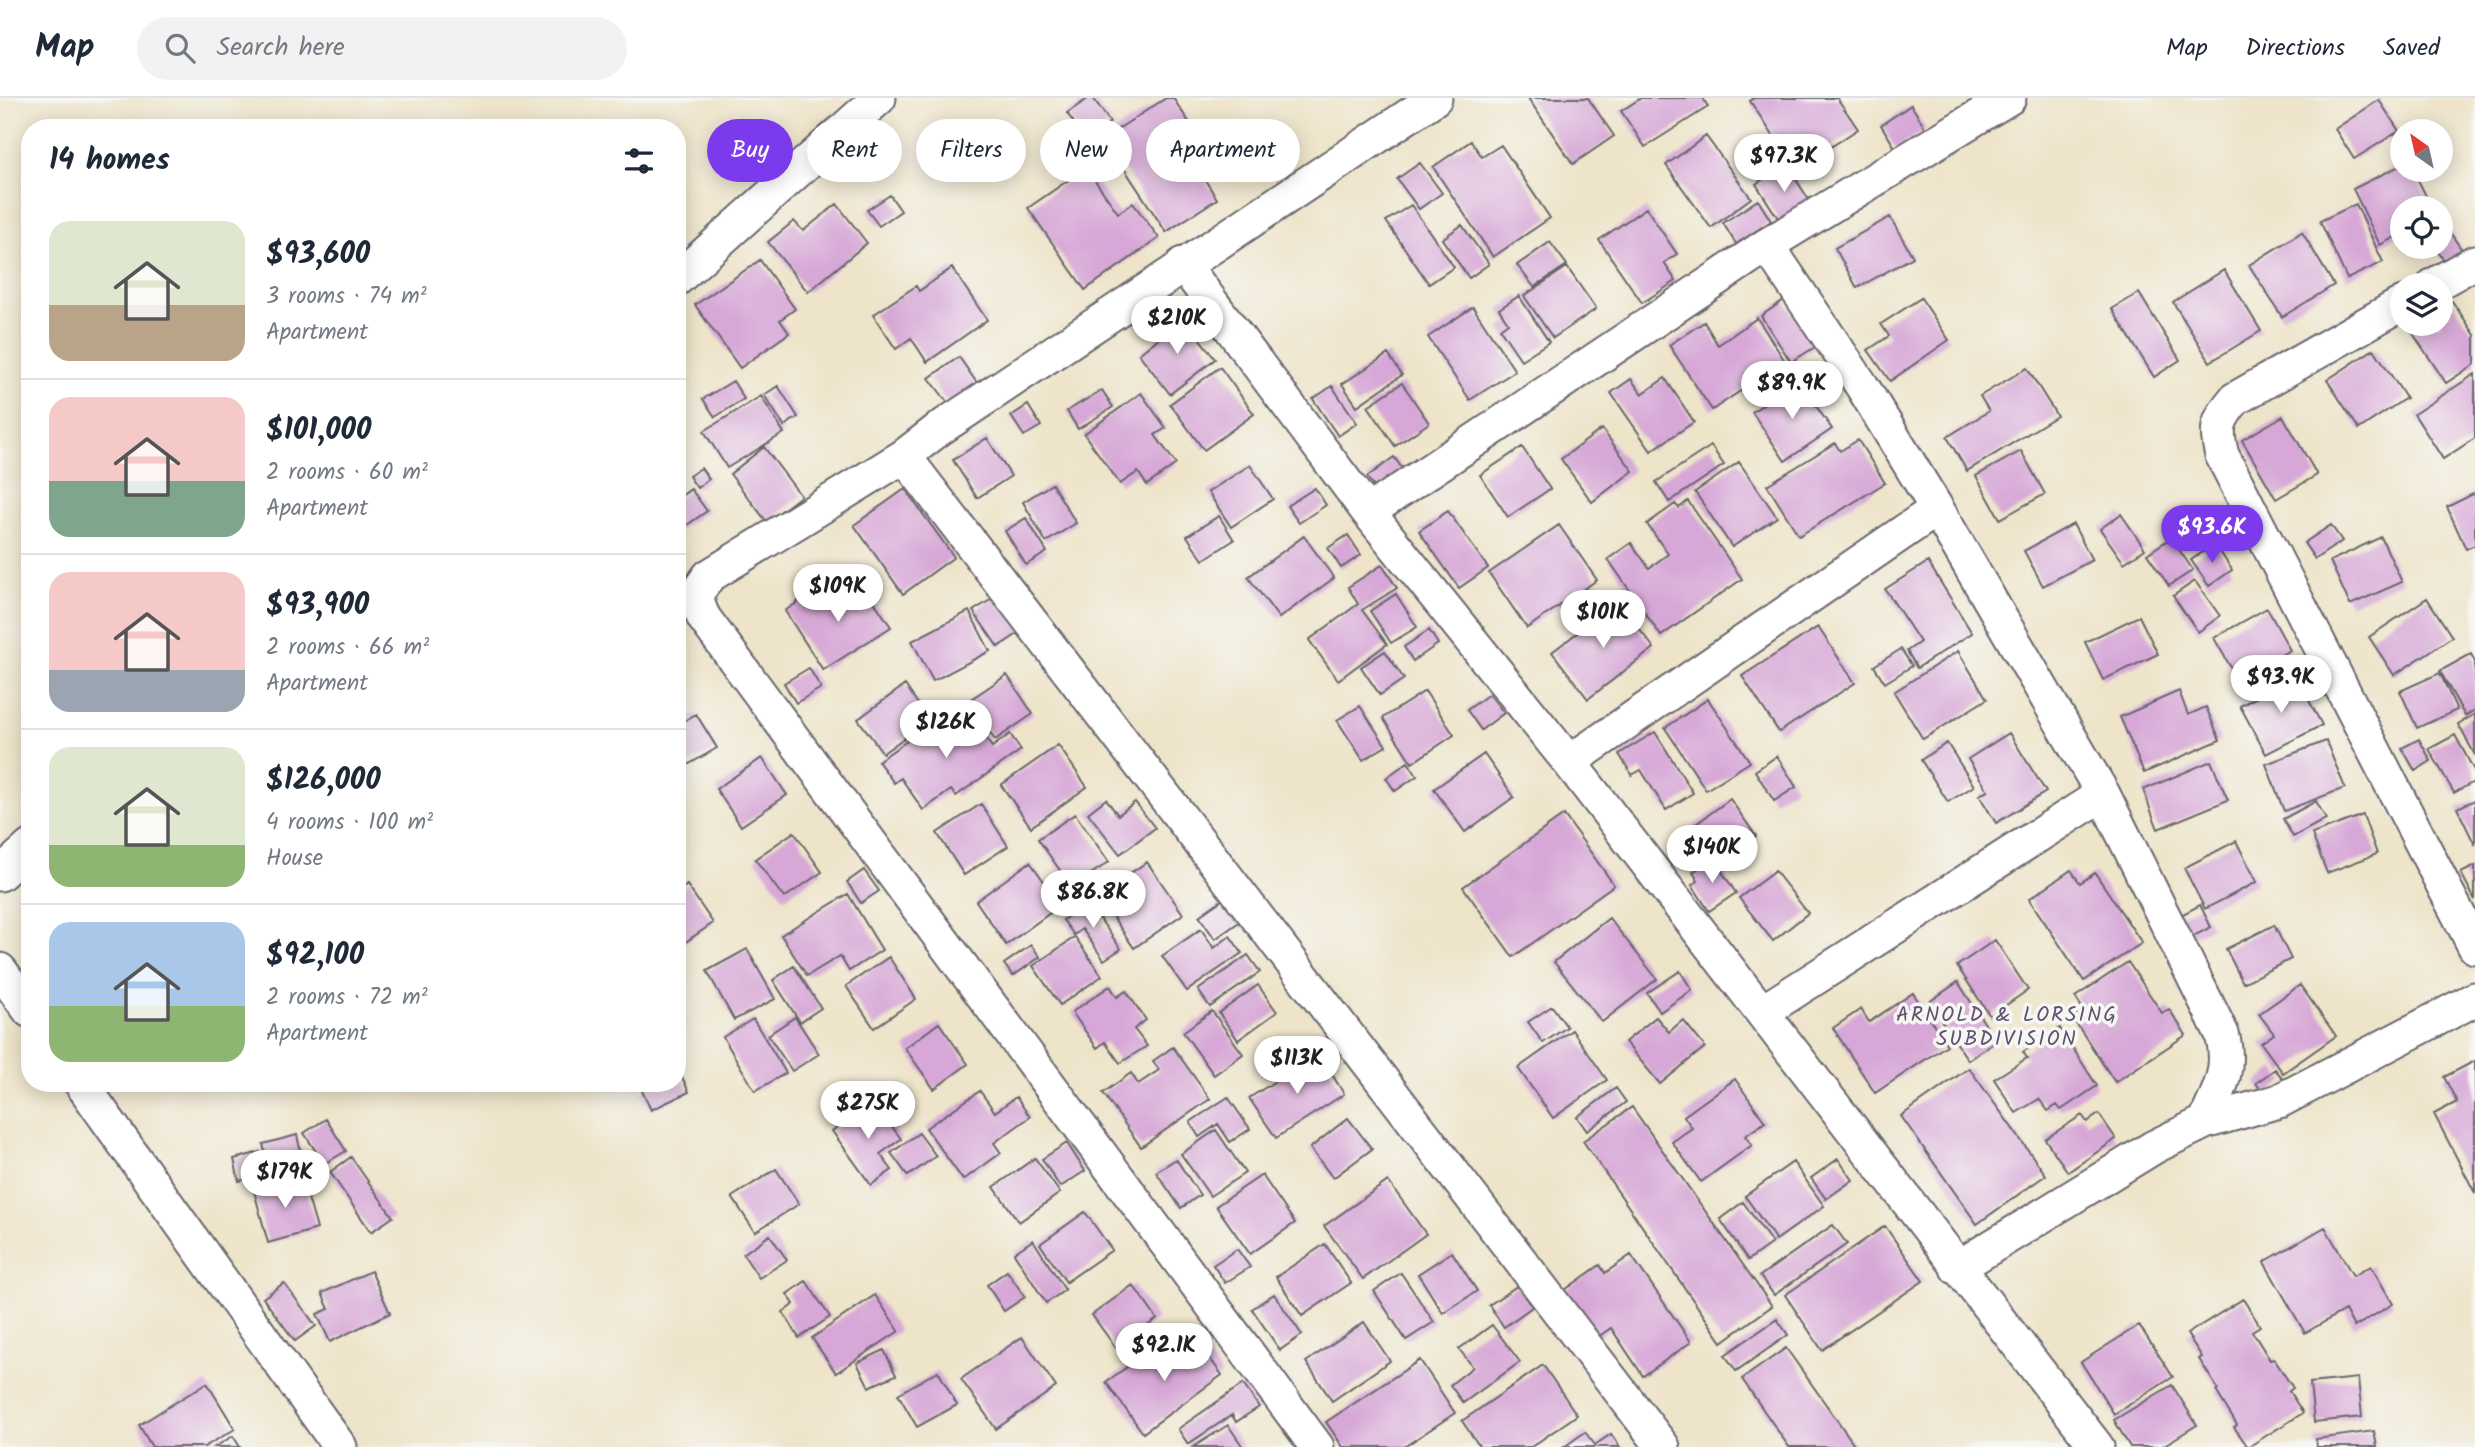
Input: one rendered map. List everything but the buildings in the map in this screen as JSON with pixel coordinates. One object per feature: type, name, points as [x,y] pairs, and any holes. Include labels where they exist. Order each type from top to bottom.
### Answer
[{"type":"street","points":[[686,271],[879,98]]},
{"type":"street","points":[[1317,1447],[712,629],[697,604],[698,590],[709,576],[904,456],[939,429],[1183,264],[1435,98]]},
{"type":"street","points":[[1368,512],[1767,246],[2009,98]]},
{"type":"street","points":[[1767,246],[1861,386],[1937,509],[2103,794],[2222,1034],[2227,1063],[2222,1083],[2205,1122]]},
{"type":"street","points":[[2453,274],[2475,262]]},
{"type":"street","points":[[1183,264],[1368,512],[1569,762],[2097,1447]]},
{"type":"street","points":[[2390,310],[2235,399],[2221,415],[2217,436],[2222,455],[2475,947]]},
{"type":"street","points":[[904,456],[1664,1447]]},
{"type":"street","points":[[1569,762],[1937,509]]},
{"type":"street","points":[[1762,1012],[2103,794]]},
{"type":"street","points":[[0,874],[21,855]]},
{"type":"street","points":[[0,970],[21,999]]},
{"type":"street","points":[[1957,1268],[2154,1147],[2205,1122],[2279,1101],[2475,999]]},
{"type":"street","points":[[87,1092],[340,1447]]},
{"type":"district","name":"ARNOLD & LORSING SUBDIVISION","points":[[2007,1027]]}]
